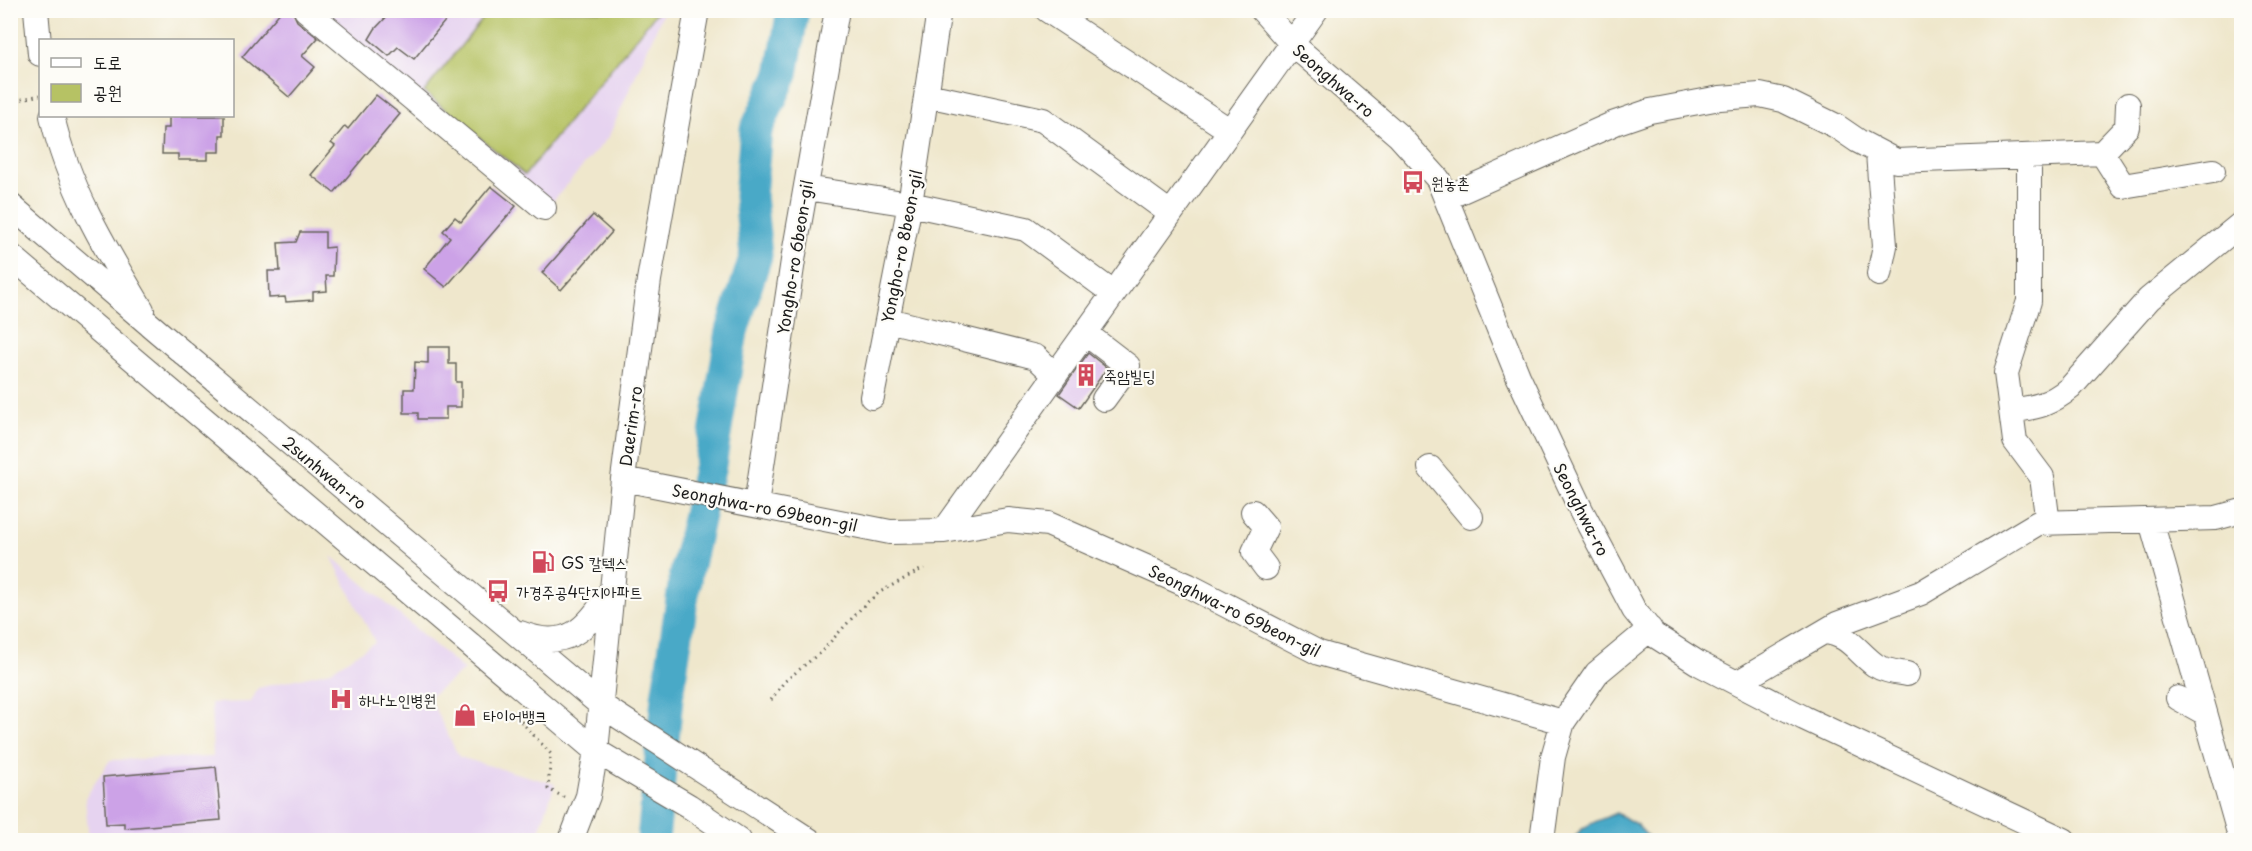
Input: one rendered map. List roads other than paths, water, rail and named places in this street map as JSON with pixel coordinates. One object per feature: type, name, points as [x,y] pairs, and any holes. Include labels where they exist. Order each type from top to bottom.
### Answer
[{"type":"street","points":[[36,10],[39,43]]},
{"type":"street","points":[[306,10],[544,208]]},
{"type":"street","name":"Daerim-ro","points":[[571,840],[588,796],[596,751],[623,478],[649,280],[697,10]]},
{"type":"street","name":"Yongho-ro 6beon-gil","points":[[756,505],[806,188],[837,10]]},
{"type":"street","name":"Yongho-ro 8beon-gil","points":[[873,397],[910,204],[939,10]]},
{"type":"street","points":[[1047,10],[1229,130]]},
{"type":"street","name":"Seonghwa-ro","points":[[1262,10],[1291,43],[1399,136],[1438,179],[1518,376],[1581,510],[1634,610],[1654,635],[1698,663],[1804,718],[2064,840]]},
{"type":"street","points":[[944,531],[1316,10]]},
{"type":"street","points":[[927,95],[1043,120],[1170,213]]},
{"type":"street","points":[[1446,198],[1615,123],[1650,111],[1720,98],[1760,95],[1784,100],[1836,126],[1878,153],[1896,160],[2102,153],[2127,127],[2128,105]]},
{"type":"street","points":[[52,117],[67,166],[92,225],[152,327]]},
{"type":"street","points":[[1878,153],[1885,246],[1880,274]]},
{"type":"street","points":[[2102,153],[2123,186],[2213,171]]},
{"type":"street","points":[[2029,156],[2029,301],[2006,373],[2015,441],[2042,477],[2048,524]]},
{"type":"street","points":[[806,188],[910,204],[1026,229],[1113,293]]},
{"type":"street","name":"2sunhwan-ro","points":[[10,205],[601,705],[809,840]]},
{"type":"street","points":[[2011,411],[2037,407],[2058,398],[2070,388],[2149,298],[2241,223]]},
{"type":"street","points":[[10,255],[596,751],[689,806],[739,840]]},
{"type":"street","points":[[888,320],[1036,357],[1055,375]]},
{"type":"street","points":[[1084,333],[1128,366],[1104,399]]},
{"type":"street","points":[[1430,468],[1471,517]]},
{"type":"street","name":"Seonghwa-ro 69beon-gil","points":[[623,478],[890,532],[944,531],[1008,520],[1048,524],[1189,586],[1319,653],[1563,722]]},
{"type":"street","points":[[1737,683],[1837,624],[1921,593],[2038,523],[2216,518],[2241,510]]},
{"type":"street","points":[[1253,512],[1266,526],[1254,552],[1266,568]]},
{"type":"street","points":[[2151,521],[2241,840]]},
{"type":"street","points":[[514,631],[539,639],[567,637],[591,621],[613,588]]},
{"type":"street","points":[[1542,840],[1553,757],[1563,722],[1597,674],[1650,629]]},
{"type":"street","points":[[1824,632],[1837,633],[1876,666],[1907,674]]},
{"type":"street","points":[[2178,698],[2205,713]]},
{"type":"water","points":[[1616,813],[1636,824],[1651,840],[1574,840],[1585,827]]},
{"type":"waterway","points":[[653,840],[667,698],[686,574],[710,465],[732,331],[756,255],[750,196],[756,130],[782,74],[793,10]]},
{"type":"place","name":"원농촌","points":[[1413,182]]},
{"type":"place","name":"죽암빌딩","points":[[1086,375]]},
{"type":"place","name":"GS 칼텍스","points":[[543,562]]},
{"type":"place","name":"가경주공4단지아파트","points":[[498,591]]},
{"type":"place","name":"하나노인병원","points":[[341,699]]},
{"type":"place","name":"타이어뱅크","points":[[465,715]]}]
